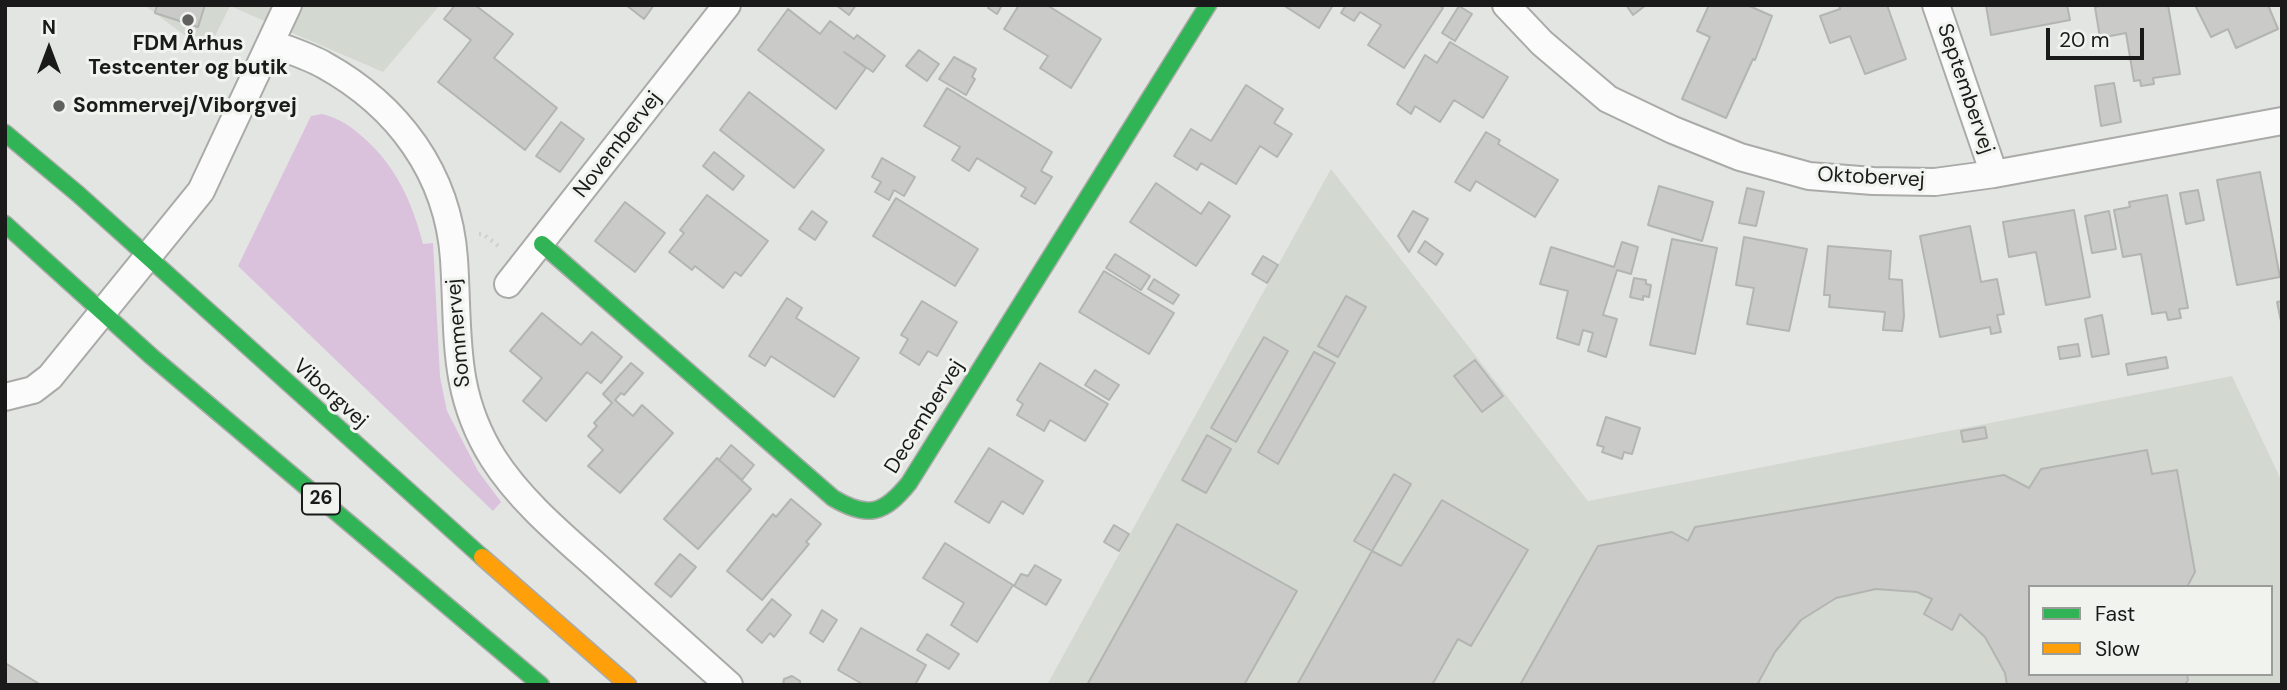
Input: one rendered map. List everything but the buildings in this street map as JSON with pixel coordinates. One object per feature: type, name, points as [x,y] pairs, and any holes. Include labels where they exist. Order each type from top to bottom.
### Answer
[{"type":"main road","name":"Decembervej","points":[[542,244],[833,498],[857,511],[871,513],[897,499],[909,483],[1208,5]]},
{"type":"main road","name":"Viborgvej","points":[[5,133],[628,685]]},
{"type":"main road","name":"26","points":[[5,224],[151,356],[541,685]]},
{"type":"street","points":[[5,397],[33,390],[50,377],[201,191],[288,5]]},
{"type":"street","name":"Novembervej","points":[[516,274],[727,5]]},
{"type":"street","name":"Oktobervej","points":[[1506,5],[1542,43],[1608,99],[1673,131],[1740,157],[1809,176],[1935,182],[1994,174],[2282,121]]},
{"type":"street","name":"Septembervej","points":[[1936,5],[1994,174]]},
{"type":"street","name":"Sommervej","points":[[271,43],[323,64],[366,93],[402,128],[426,162],[438,185],[451,235],[457,342],[463,386],[469,408],[493,458],[536,510],[729,685]]},
{"type":"path","points":[[451,235],[483,234],[516,274]]},
{"type":"shaded area","points":[[144,5],[440,5],[383,72],[230,6],[207,52]]},
{"type":"shaded area","points":[[322,114],[350,127],[376,150],[402,187],[423,244],[433,243],[440,377],[447,411],[478,471],[501,502],[493,511],[238,266],[311,116]]},
{"type":"shaded area","points":[[1331,169],[1588,501],[2232,376],[2282,482],[2282,685],[1047,685]]},
{"type":"traffic: fast","points":[[542,244],[833,498],[856,509],[875,510],[892,501],[909,483],[1208,5]]},
{"type":"traffic: fast","points":[[5,133],[78,194],[482,557]]},
{"type":"traffic: fast","points":[[5,224],[151,356],[541,685]]},
{"type":"traffic: slow","points":[[482,557],[628,685]]},
{"type":"place","name":"FDM Århus Testcenter og butik","points":[[188,20]]},
{"type":"place","name":"Sommervej/Viborgvej","points":[[59,106]]}]
